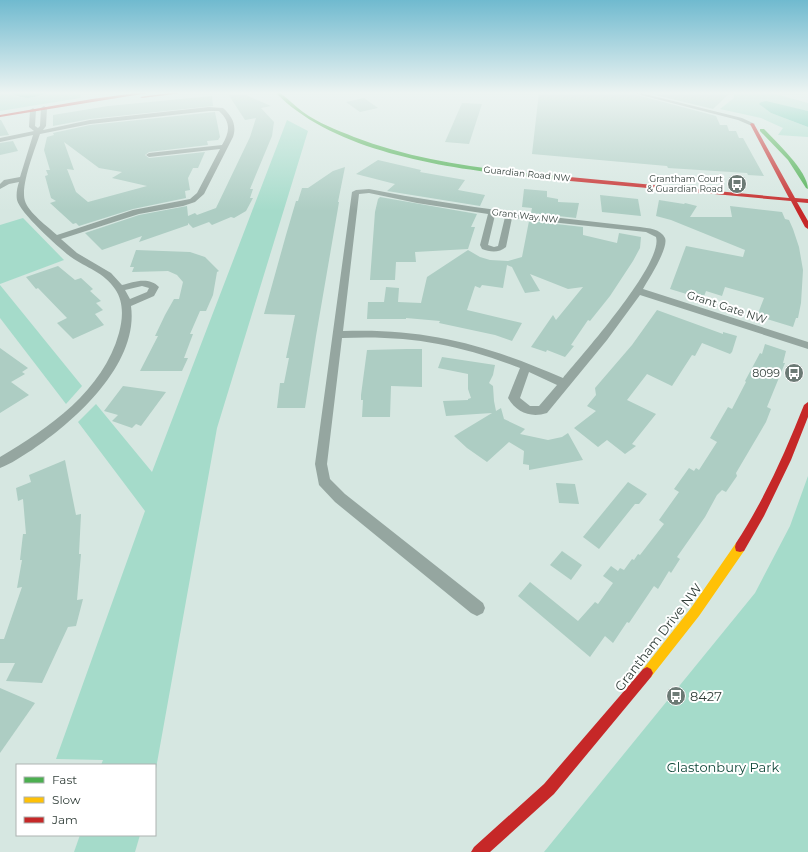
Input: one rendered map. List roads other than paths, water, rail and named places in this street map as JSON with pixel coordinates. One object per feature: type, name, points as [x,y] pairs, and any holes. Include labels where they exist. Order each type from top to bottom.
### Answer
[{"type":"main road","name":"Guardian Road NW","points":[[338,132],[382,148],[437,161],[513,173],[792,196],[808,194]]},
{"type":"main road","name":"Guardian Road NW","points":[[359,132],[388,142],[443,156],[510,166],[792,196]]},
{"type":"main road","points":[[756,132],[808,227]]},
{"type":"main road","points":[[765,132],[790,158],[808,194]]},
{"type":"main road","points":[[768,153],[789,169],[808,194]]},
{"type":"main road","name":"Grantham Drive NW","points":[[479,852],[548,790],[636,687],[714,586],[768,501],[798,437],[808,405]]},
{"type":"street","points":[[0,140],[35,132]]},
{"type":"street","points":[[8,189],[24,179],[38,132]]},
{"type":"street","points":[[57,238],[137,212],[183,204],[194,200],[200,194],[232,135],[232,132]]},
{"type":"street","points":[[149,155],[225,147]]},
{"type":"street","points":[[0,463],[30,445],[58,424],[96,387],[118,353],[126,329],[127,304],[120,288],[102,271],[72,253],[24,207],[20,200],[8,189],[7,182],[24,179]]},
{"type":"street","name":"Grant Way NW","points":[[477,608],[340,498],[324,481],[321,464],[339,335],[356,192],[368,191],[417,201],[492,213],[640,229],[656,233],[661,241],[659,250],[638,291],[607,334],[564,383],[544,410],[531,411],[516,403],[514,398],[526,366]]},
{"type":"street","points":[[492,213],[484,245],[485,247],[494,250],[502,247],[509,215]]},
{"type":"street","points":[[120,288],[145,283],[154,287],[151,294],[127,304]]},
{"type":"street","name":"Grant Gate NW","points":[[638,291],[808,346]]},
{"type":"street","points":[[339,335],[396,335],[440,340],[485,352],[526,366],[564,383]]},
{"type":"place","name":"Grantham Court & Guardian Road","points":[[737,184]]},
{"type":"place","name":"8099","points":[[794,373]]},
{"type":"place","name":"8427","points":[[676,696]]},
{"type":"park label","name":"Glastonbury Park","points":[[723,767]]}]
